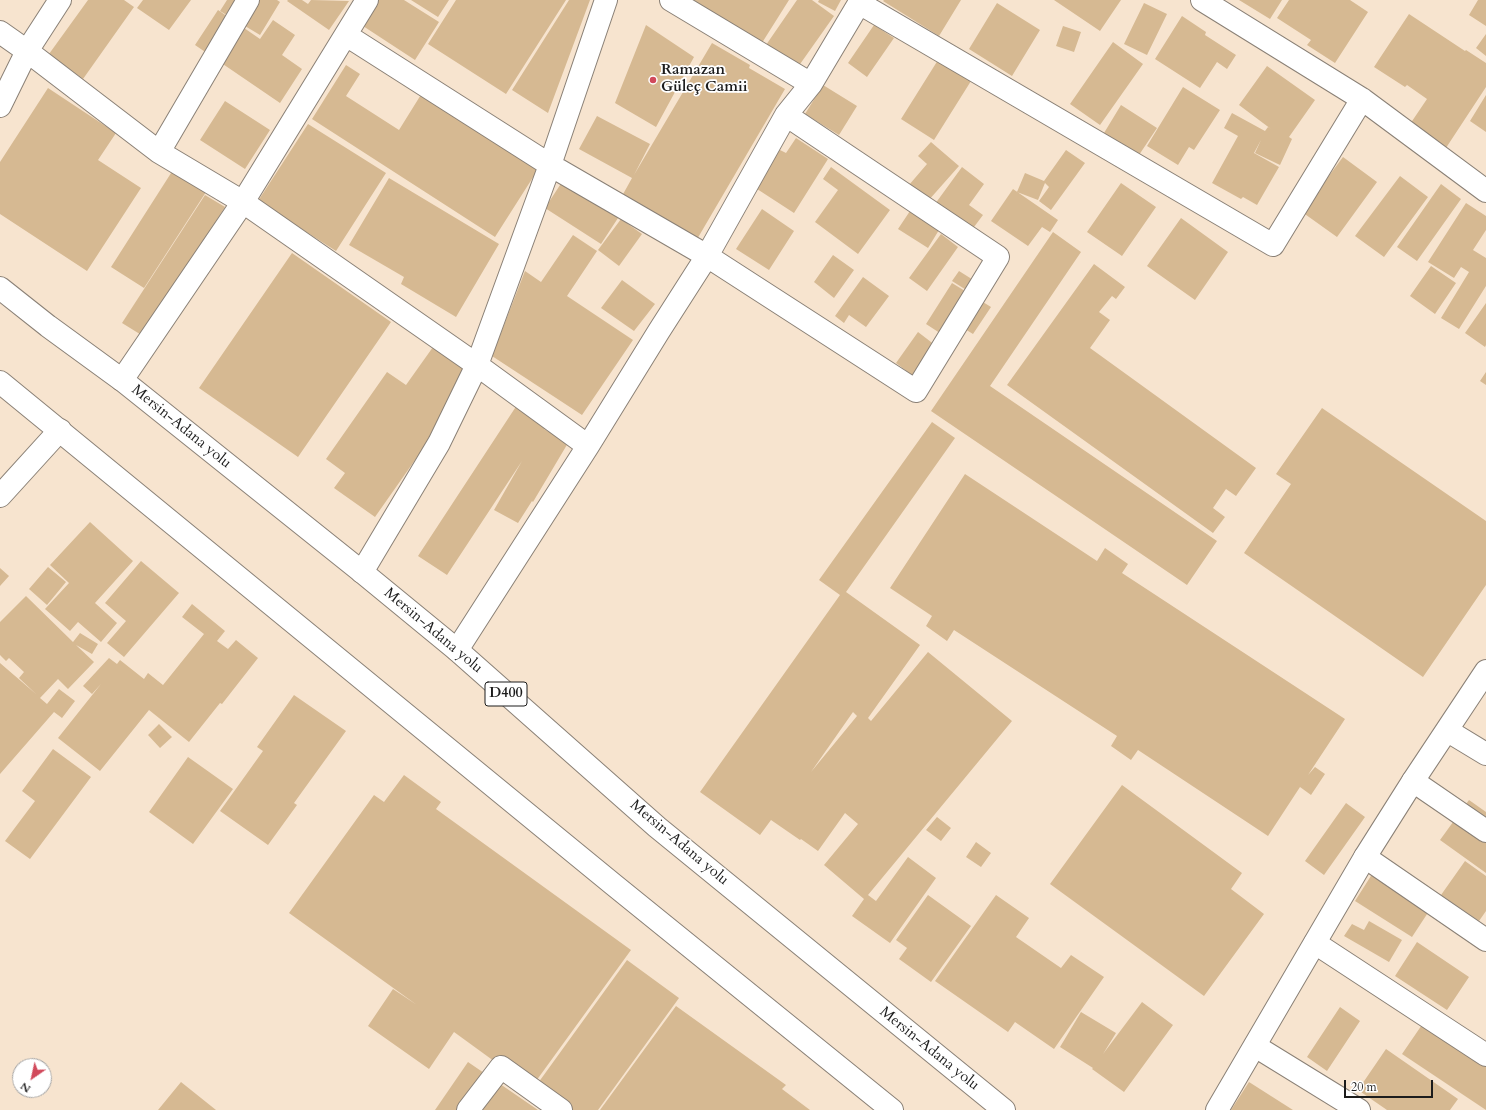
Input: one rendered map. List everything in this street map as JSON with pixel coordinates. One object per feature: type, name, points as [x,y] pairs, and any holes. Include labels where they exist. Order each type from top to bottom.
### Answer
[{"type":"main road","points":[[0,106],[27,51],[60,0]]},
{"type":"main road","points":[[159,152],[248,0]]},
{"type":"main road","points":[[122,380],[243,202],[367,0]]},
{"type":"main road","points":[[362,572],[439,443],[477,365],[550,165],[606,0]]},
{"type":"main road","points":[[672,0],[811,84]]},
{"type":"main road","points":[[1202,0],[1362,100],[1486,191]]},
{"type":"main road","points":[[456,650],[588,446],[654,338],[707,256],[786,115],[811,84],[860,1],[1273,245],[1362,100]]},
{"type":"main road","points":[[0,32],[159,152],[243,202],[477,365],[588,446]]},
{"type":"main road","points":[[346,35],[550,165],[707,256],[916,391],[998,257],[786,115]]},
{"type":"main road","name":"Mersin-Adana yolu","points":[[0,288],[48,326],[122,380],[362,572],[456,650],[657,827],[1004,1110]]},
{"type":"main road","points":[[0,382],[620,890],[892,1110]]},
{"type":"main road","points":[[0,496],[60,430]]},
{"type":"main road","points":[[1218,1110],[1365,857],[1413,781],[1448,731],[1486,671]]},
{"type":"main road","points":[[1448,731],[1486,754]]},
{"type":"main road","points":[[1413,781],[1486,831]]},
{"type":"main road","points":[[1365,857],[1486,940]]},
{"type":"main road","points":[[1315,943],[1486,1055]]},
{"type":"main road","points":[[1255,1046],[1359,1110]]},
{"type":"main road","points":[[468,1110],[501,1067],[562,1110]]},
{"type":"building","points":[[88,0],[124,0],[134,7],[83,79],[49,54]]},
{"type":"building","points":[[143,0],[191,0],[169,30],[137,8]]},
{"type":"building","points":[[227,0],[277,0],[280,2],[260,35],[220,11]]},
{"type":"building","points":[[302,0],[308,4],[311,0],[349,1],[329,30],[287,1]]},
{"type":"building","points":[[379,0],[404,0],[439,22],[415,60],[363,26]]},
{"type":"building","points":[[411,0],[449,0],[438,17]]},
{"type":"building","points":[[456,0],[566,0],[506,94],[428,44]]},
{"type":"building","points":[[569,0],[590,0],[548,113],[512,90]]},
{"type":"building","points":[[688,0],[789,0],[760,46]]},
{"type":"building","points":[[797,0],[812,0],[834,16],[798,67],[766,45]]},
{"type":"building","points":[[819,0],[841,0],[835,11],[818,2]]},
{"type":"building","points":[[961,0],[939,36],[883,1]]},
{"type":"building","points":[[1054,0],[1121,0],[1100,31]]},
{"type":"building","points":[[1239,0],[1282,0],[1270,19]]},
{"type":"building","points":[[1289,0],[1350,0],[1368,12],[1335,63],[1307,45],[1311,40],[1277,18]]},
{"type":"building","points":[[1478,0],[1486,0],[1486,26],[1469,15]]},
{"type":"building","points":[[997,3],[1040,30],[1012,76],[969,49]]},
{"type":"building","points":[[1144,3],[1167,14],[1147,55],[1124,44]]},
{"type":"building","points":[[218,10],[260,39],[273,20],[295,35],[282,55],[302,69],[280,103],[195,45]]},
{"type":"building","points":[[1409,14],[1486,63],[1486,87],[1442,154],[1406,130],[1427,99],[1407,85],[1405,87],[1374,67]]},
{"type":"building","points":[[1182,16],[1206,32],[1205,35],[1236,55],[1227,69],[1217,62],[1200,88],[1155,59]]},
{"type":"building","name":"Ramazan Güleç Camii","points":[[646,25],[694,57],[656,127],[615,103]]},
{"type":"building","points":[[874,25],[894,38],[867,77],[848,63]]},
{"type":"building","points":[[1063,26],[1081,32],[1074,52],[1056,46]]},
{"type":"building","points":[[1486,34],[1486,56],[1476,48]]},
{"type":"building","points":[[1113,42],[1143,64],[1100,125],[1070,104]]},
{"type":"building","points":[[712,43],[750,65],[749,68],[785,89],[696,241],[622,196],[632,178],[579,149],[597,116],[650,144],[634,175]]},
{"type":"building","points":[[938,60],[971,81],[934,140],[901,119]]},
{"type":"building","points":[[346,65],[360,74],[346,96],[399,130],[427,85],[544,160],[495,237],[312,119]]},
{"type":"building","points":[[1267,66],[1315,100],[1289,137],[1292,139],[1280,165],[1255,153],[1261,140],[1254,153],[1279,167],[1257,205],[1243,197],[1241,199],[1212,183],[1238,136],[1224,128],[1232,113],[1265,131],[1268,127],[1271,129],[1239,105]]},
{"type":"building","points":[[823,85],[857,106],[839,135],[805,114]]},
{"type":"building","points":[[1183,87],[1220,110],[1194,150],[1189,147],[1178,165],[1147,146]]},
{"type":"building","points":[[48,88],[116,133],[98,160],[141,188],[87,271],[0,214],[0,162]]},
{"type":"building","points":[[1486,95],[1486,132],[1470,121]]},
{"type":"building","points":[[225,101],[270,130],[245,169],[200,140]]},
{"type":"building","points":[[1121,105],[1157,128],[1139,155],[1104,133]]},
{"type":"building","points":[[308,124],[386,173],[336,251],[258,201]]},
{"type":"building","points":[[796,138],[828,159],[794,213],[754,187],[778,149],[786,153]]},
{"type":"building","points":[[931,142],[959,166],[928,201],[909,185],[927,164],[918,156]]},
{"type":"building","points":[[1066,150],[1085,163],[1051,210],[1039,201],[1049,187],[1045,183],[1038,200],[1017,192],[1025,173],[1044,181]]},
{"type":"building","points":[[1343,157],[1377,182],[1337,237],[1302,212]]},
{"type":"building","points":[[831,167],[890,210],[858,254],[815,222],[838,190],[823,179]]},
{"type":"building","points":[[962,167],[984,184],[969,205],[983,215],[971,231],[935,204]]},
{"type":"building","points":[[173,170],[206,192],[144,288],[111,267]]},
{"type":"building","points":[[1400,176],[1428,197],[1384,257],[1355,236]]},
{"type":"building","points":[[389,178],[499,244],[456,317],[401,284],[404,277],[349,245]]},
{"type":"building","points":[[562,182],[618,218],[601,244],[545,208]]},
{"type":"building","points":[[1121,183],[1156,207],[1122,256],[1087,232]]},
{"type":"building","points":[[1441,184],[1461,199],[1417,261],[1397,247]]},
{"type":"building","points":[[1013,189],[1058,220],[1050,232],[1042,227],[1028,246],[991,221]]},
{"type":"building","points":[[205,195],[225,207],[143,336],[122,323]]},
{"type":"building","points":[[1466,203],[1486,216],[1486,230],[1473,250],[1486,258],[1486,286],[1459,329],[1441,318],[1469,272],[1461,267],[1454,278],[1428,262]]},
{"type":"building","points":[[762,209],[794,231],[769,270],[736,249]]},
{"type":"building","points":[[910,211],[939,230],[928,248],[898,229]]},
{"type":"building","points":[[1181,218],[1228,252],[1195,300],[1147,266]]},
{"type":"building","points":[[621,219],[642,234],[619,266],[598,250]]},
{"type":"building","points":[[1053,232],[1081,252],[990,386],[1217,541],[1187,585],[931,411]]},
{"type":"building","points":[[941,234],[958,247],[927,291],[909,278]]},
{"type":"building","points":[[573,235],[597,251],[567,296],[633,340],[582,415],[492,356],[525,271],[541,282]]},
{"type":"building","points":[[292,253],[391,322],[298,457],[199,388]]},
{"type":"building","points":[[833,255],[854,270],[834,298],[814,282]]},
{"type":"building","points":[[1094,264],[1125,287],[1116,299],[1112,296],[1099,312],[1110,320],[1090,348],[1256,468],[1236,496],[1226,489],[1213,508],[1225,517],[1213,533],[1007,385]]},
{"type":"building","points":[[1431,266],[1456,283],[1435,314],[1410,296]]},
{"type":"building","points":[[959,271],[986,288],[979,298],[952,281]]},
{"type":"building","points":[[863,277],[889,296],[866,327],[849,315],[844,323],[835,316]]},
{"type":"building","points":[[622,280],[655,304],[634,331],[601,308]]},
{"type":"building","points":[[952,283],[991,307],[973,334],[955,323],[946,337],[926,324]]},
{"type":"building","points":[[1486,303],[1486,345],[1485,347],[1465,333]]},
{"type":"building","points":[[918,332],[944,352],[921,382],[896,363]]},
{"type":"building","points":[[433,347],[474,376],[375,517],[334,488],[345,473],[326,459],[387,372],[406,385]]},
{"type":"building","points":[[1486,372],[1486,385],[1480,381]]},
{"type":"building","points":[[517,405],[546,425],[544,429],[568,443],[533,502],[532,501],[518,523],[494,510],[522,461],[447,575],[418,556]]},
{"type":"building","points":[[1322,408],[1486,521],[1486,585],[1423,677],[1244,553],[1291,484],[1276,474]]},
{"type":"building","points":[[932,422],[955,438],[846,592],[920,645],[868,718],[871,721],[928,652],[1012,721],[868,895],[876,901],[908,857],[936,878],[890,943],[852,916],[864,899],[824,865],[858,824],[845,813],[818,851],[771,820],[760,835],[700,792],[840,595],[819,580]],"holes":[[[853,712],[857,716],[811,772]]]},
{"type":"building","points":[[965,474],[1097,561],[1105,548],[1128,564],[1122,573],[1345,719],[1308,775],[1315,767],[1325,774],[1311,795],[1300,787],[1268,836],[1138,750],[1131,760],[1111,746],[1117,736],[954,630],[947,641],[926,626],[932,616],[890,588]]},
{"type":"building","points":[[90,522],[133,561],[95,603],[117,623],[101,642],[78,622],[70,631],[45,609],[69,583],[50,565]]},
{"type":"building","points":[[141,561],[179,593],[124,657],[107,643],[126,621],[105,603]]},
{"type":"building","points":[[48,567],[66,582],[47,605],[29,589]]},
{"type":"building","points":[[0,568],[9,576],[0,586]]},
{"type":"building","points":[[26,596],[73,642],[80,633],[98,644],[92,654],[76,645],[94,662],[68,689],[58,679],[40,698],[47,704],[59,689],[75,701],[62,718],[54,712],[0,774],[0,663],[36,694],[19,678],[24,672],[9,658],[6,661],[0,655],[0,622]]},
{"type":"building","points":[[192,604],[225,631],[217,641],[228,649],[236,640],[258,658],[222,704],[220,703],[189,742],[149,710],[100,771],[58,738],[101,684],[92,694],[83,686],[109,658],[117,664],[120,660],[144,679],[148,673],[163,685],[204,634],[182,617]]},
{"type":"building","points":[[294,695],[346,731],[294,803],[297,805],[268,845],[220,811],[263,751],[257,747]]},
{"type":"building","points":[[159,724],[172,737],[160,748],[148,735]]},
{"type":"building","points":[[53,749],[91,777],[30,859],[5,841],[35,801],[22,791]]},
{"type":"building","points":[[188,757],[233,789],[193,844],[149,812]]},
{"type":"building","points":[[404,775],[441,802],[436,809],[631,950],[531,1088],[454,1032],[429,1069],[368,1026],[393,989],[417,1005],[289,913],[374,795],[384,802]]},
{"type":"building","points":[[1122,785],[1242,873],[1231,889],[1264,914],[1204,996],[1050,884]]},
{"type":"building","points":[[1469,800],[1486,812],[1486,873],[1440,840]]},
{"type":"building","points":[[1346,803],[1365,817],[1324,875],[1305,861]]},
{"type":"building","points":[[937,817],[951,828],[941,841],[926,830]]},
{"type":"building","points":[[976,842],[991,853],[981,867],[966,857]]},
{"type":"building","points":[[1465,861],[1486,876],[1486,911],[1479,921],[1441,895]]},
{"type":"building","points":[[1376,868],[1433,905],[1412,937],[1355,901]]},
{"type":"building","points":[[928,895],[971,926],[931,982],[899,959],[907,948],[896,940]]},
{"type":"building","points":[[996,895],[1029,918],[1016,937],[1061,968],[1071,955],[1104,977],[1054,1049],[1015,1022],[1008,1032],[935,981]]},
{"type":"building","points":[[1369,921],[1402,940],[1389,962],[1344,936],[1352,924],[1364,930]]},
{"type":"building","points":[[1417,942],[1469,977],[1447,1010],[1395,976]]},
{"type":"building","points":[[627,960],[679,998],[598,1110],[561,1110],[533,1090]]},
{"type":"building","points":[[1142,1002],[1173,1025],[1124,1092],[1092,1069],[1093,1068],[1060,1047],[1081,1012],[1116,1033],[1103,1054]]},
{"type":"building","points":[[676,1006],[786,1085],[782,1089],[810,1110],[600,1110]]},
{"type":"building","points":[[1340,1007],[1360,1021],[1327,1071],[1307,1057]]},
{"type":"building","points":[[1428,1016],[1486,1055],[1486,1110],[1402,1054]]},
{"type":"building","points":[[1386,1049],[1458,1099],[1450,1110],[1387,1110],[1358,1090]]},
{"type":"building","points":[[468,1062],[538,1110],[435,1110]]},
{"type":"building","points":[[181,1082],[216,1110],[158,1110]]},
{"type":"building","points":[[1249,1082],[1293,1110],[1231,1110]]},
{"type":"place","name":"Ramazan Güleç Camii","points":[[653,80]]}]
